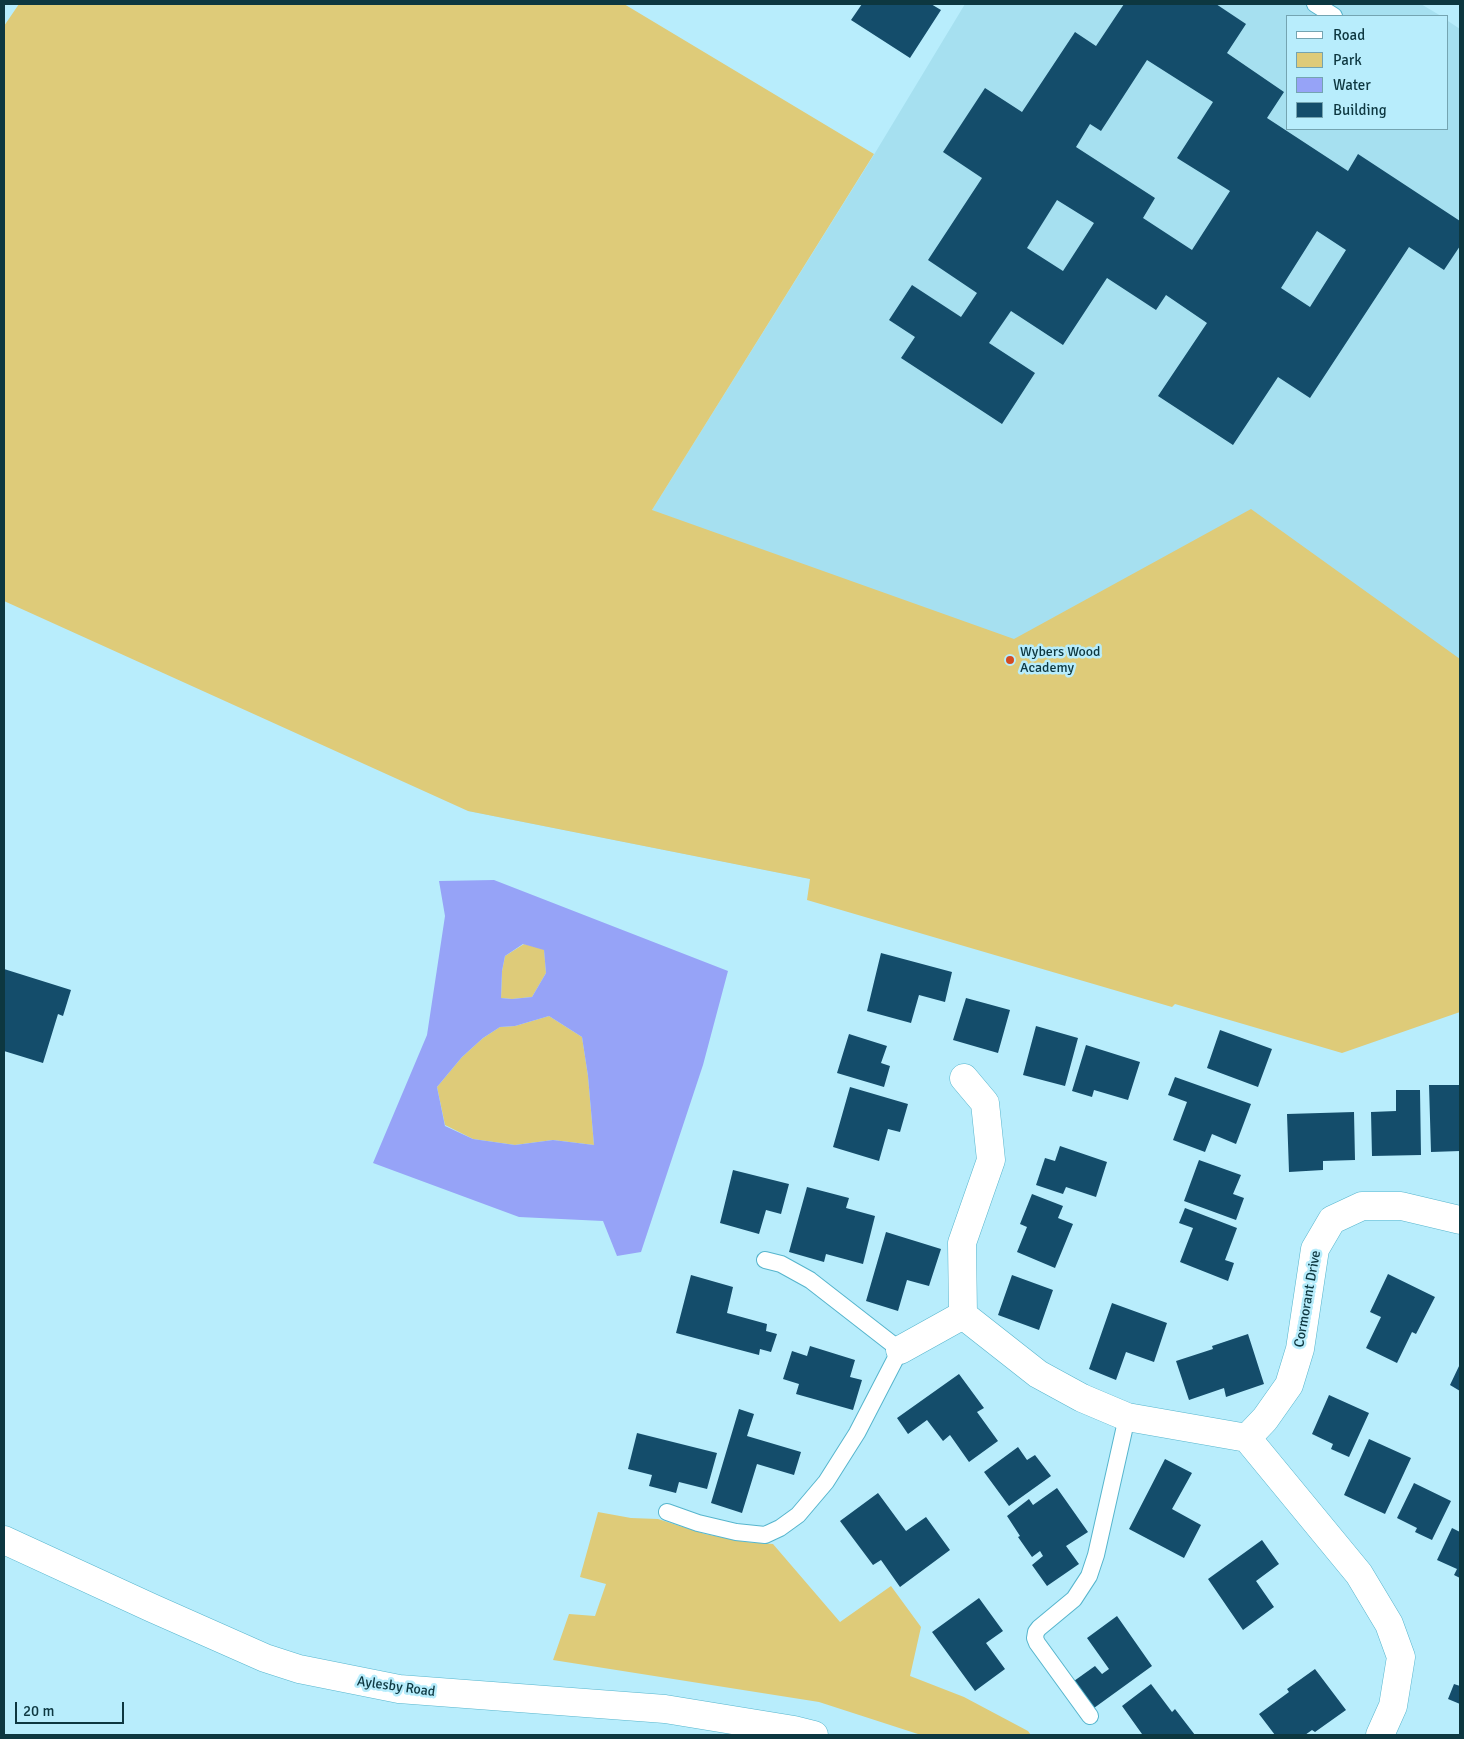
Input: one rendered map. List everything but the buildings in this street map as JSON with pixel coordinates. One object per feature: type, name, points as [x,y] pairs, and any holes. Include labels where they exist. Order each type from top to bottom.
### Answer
[{"type":"street","points":[[963,1315],[962,1243],[991,1160],[985,1102],[964,1078]]},
{"type":"street","name":"Cormorant Drive","points":[[1247,1438],[1265,1419],[1289,1386],[1300,1349],[1315,1249],[1332,1220],[1362,1206],[1401,1206],[1460,1220]]},
{"type":"street","points":[[900,1350],[963,1315]]},
{"type":"street","points":[[963,1315],[1038,1374],[1082,1398],[1127,1417],[1247,1438],[1359,1574],[1389,1624],[1401,1657],[1393,1706],[1380,1735]]},
{"type":"street","name":"Aylesby Road","points":[[4,1540],[265,1658],[298,1669],[399,1689],[665,1709],[814,1735]]},
{"type":"lane","points":[[1315,4],[1332,15]]},
{"type":"lane","points":[[667,1512],[698,1523],[736,1532],[765,1535],[780,1528],[798,1515],[826,1482],[857,1433],[900,1350],[810,1280],[781,1264],[765,1260]]},
{"type":"lane","points":[[1090,1716],[1035,1638],[1039,1628],[1074,1599],[1089,1576],[1096,1555],[1127,1417]]},
{"type":"shaded area","name":"Wybers Wood Academy","points":[[965,4],[1421,4],[1439,15],[1286,15],[1286,130],[1449,130],[1449,22],[1460,29],[1460,978],[811,879],[468,811],[652,510],[875,153]]},
{"type":"green space","points":[[19,4],[624,4],[874,154],[652,510],[1014,639],[1251,509],[1460,659],[1460,1012],[1342,1053],[1175,1004],[1172,1007],[807,900],[810,879],[468,811],[4,601],[4,26]]},
{"type":"green space","points":[[524,944],[544,949],[546,973],[532,997],[501,998],[502,971],[505,956]]},
{"type":"green space","points":[[549,1016],[582,1037],[588,1076],[594,1145],[553,1140],[515,1145],[473,1139],[445,1125],[437,1087],[462,1057],[483,1038],[500,1027],[515,1026]]},
{"type":"green space","points":[[598,1512],[631,1518],[658,1519],[705,1534],[746,1542],[773,1544],[840,1622],[891,1586],[921,1627],[910,1676],[964,1697],[1028,1731],[1031,1735],[921,1735],[819,1702],[553,1660],[569,1614],[595,1616],[606,1584],[580,1577]]},
{"type":"water","points":[[494,880],[728,971],[703,1065],[641,1252],[617,1256],[603,1221],[519,1217],[373,1163],[427,1035],[445,916],[439,881]],"holes":[[[523,944],[544,950],[546,973],[532,997],[501,998],[502,971],[505,956]],[[549,1016],[582,1037],[588,1076],[594,1145],[553,1140],[515,1145],[473,1139],[445,1126],[437,1087],[462,1057],[483,1038],[500,1027],[515,1026]]]},
{"type":"place","name":"Wybers Wood Academy","points":[[1010,660]]}]
